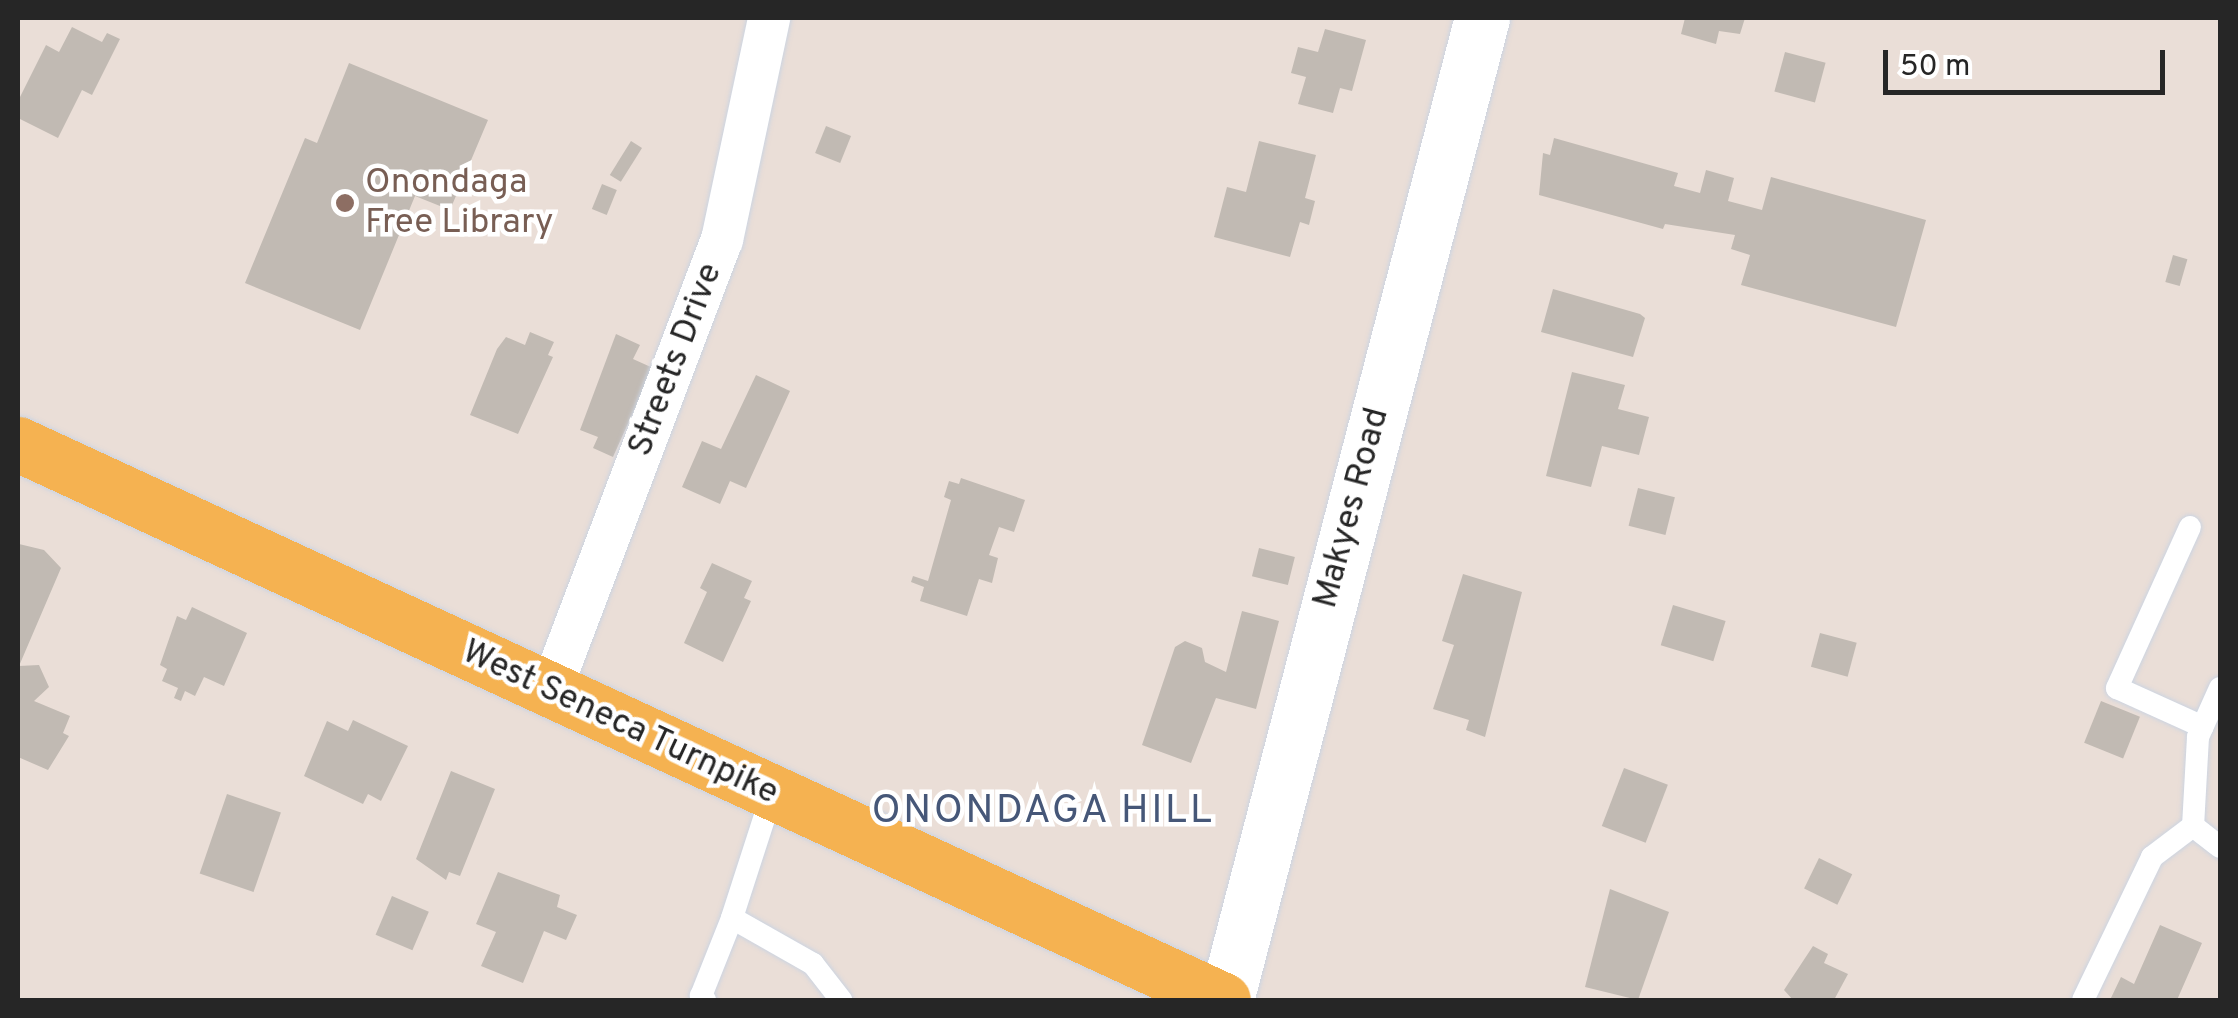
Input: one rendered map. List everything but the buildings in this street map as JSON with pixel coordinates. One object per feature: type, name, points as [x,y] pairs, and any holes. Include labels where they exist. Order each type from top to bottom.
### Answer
[{"type":"main road","name":"West Seneca Turnpike","points":[[18,444],[1225,1000]]},
{"type":"street","name":"Streets Drive","points":[[550,692],[722,240],[768,18]]},
{"type":"street","name":"Makyes Road","points":[[1225,1000],[1482,18]]},
{"type":"lane","points":[[2190,527],[2117,688],[2203,727]]},
{"type":"lane","points":[[2083,1000],[2152,856],[2193,826],[2203,727],[2220,688]]},
{"type":"lane","points":[[702,999],[772,794]]},
{"type":"lane","points":[[2193,826],[2220,847]]},
{"type":"lane","points":[[732,918],[813,964],[840,1000]]},
{"type":"place","name":"Onondaga Free Library","points":[[345,203]]},
{"type":"district","name":"ONONDAGA HILL","points":[[1043,812]]}]
